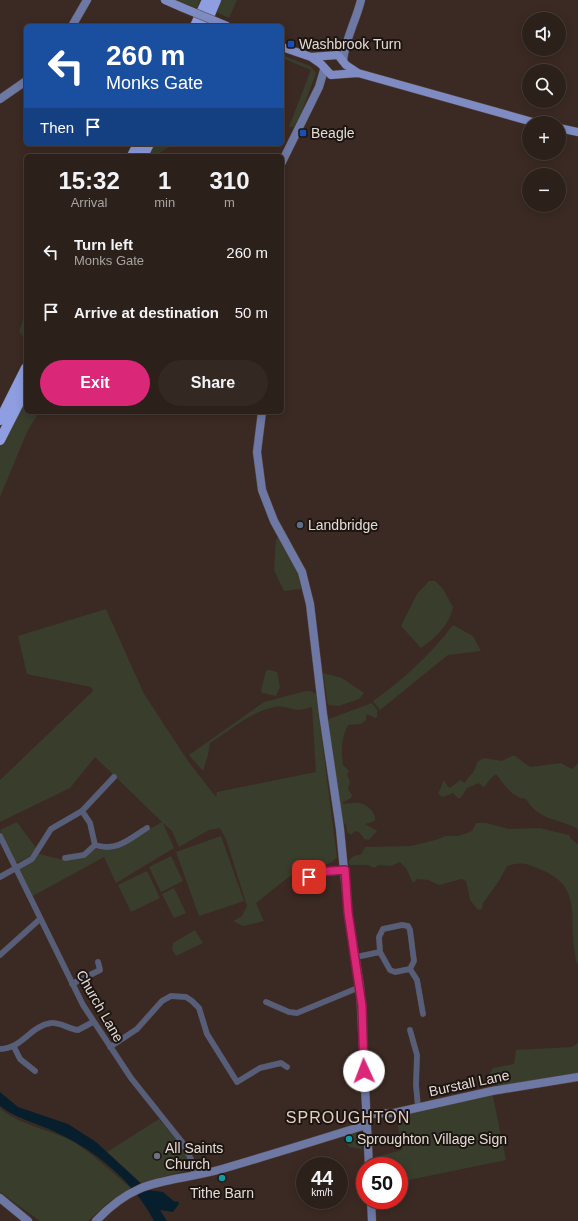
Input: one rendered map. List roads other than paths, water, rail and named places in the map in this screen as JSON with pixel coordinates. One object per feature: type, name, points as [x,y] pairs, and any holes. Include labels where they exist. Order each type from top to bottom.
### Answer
[{"type":"highway","points":[[196,24],[207,0]]},
{"type":"highway","points":[[206,24],[216,0]]},
{"type":"highway","points":[[0,420],[24,372]]},
{"type":"highway","points":[[0,440],[24,393]]},
{"type":"main road","points":[[73,24],[87,0]]},
{"type":"main road","points":[[165,0],[222,24]]},
{"type":"main road","points":[[319,87],[344,68],[347,40],[357,17],[361,0]]},
{"type":"main road","points":[[284,158],[319,87],[324,62],[347,40]]},
{"type":"main road","points":[[284,48],[311,57],[330,75],[358,73],[522,119]]},
{"type":"main road","points":[[311,57],[331,55],[340,57],[358,73]]},
{"type":"main road","points":[[0,99],[24,82]]},
{"type":"main road","points":[[566,129],[578,132]]},
{"type":"main road","points":[[262,414],[257,452],[259,480],[270,511],[302,572],[307,593],[345,870],[348,912],[360,987],[368,1157]]},
{"type":"main road","name":"Burstall Lane","points":[[366,1114],[386,1114],[492,1091],[578,1077]]},
{"type":"main road","points":[[96,1221],[116,1202],[131,1192],[149,1184],[174,1178],[194,1176],[234,1166],[366,1125]]},
{"type":"main road","points":[[0,1198],[28,1221]]},
{"type":"main road","points":[[371,1209],[372,1221]]},
{"type":"street","points":[[0,877],[14,868],[25,864],[34,857],[47,833],[53,827],[82,811],[114,777]]},
{"type":"street","points":[[82,811],[90,823],[95,845]]},
{"type":"street","points":[[95,845],[105,848],[113,848],[147,828]]},
{"type":"street","name":"Church Lane","points":[[0,836],[14,868],[72,984],[93,1022],[110,1047],[182,1142],[193,1163],[194,1176]]},
{"type":"street","points":[[65,858],[84,855],[95,845]]},
{"type":"street","points":[[299,882],[319,872],[345,870]]},
{"type":"street","points":[[0,955],[40,919]]},
{"type":"street","points":[[406,925],[408,926],[410,930],[414,961],[410,969],[395,972],[390,970],[380,952],[379,938],[383,929],[406,925]]},
{"type":"street","points":[[356,957],[380,952]]},
{"type":"street","points":[[72,984],[100,970],[98,962]]},
{"type":"street","points":[[410,969],[417,980],[423,1014]]},
{"type":"street","points":[[266,1002],[289,1012],[297,1012],[360,987]]},
{"type":"street","points":[[110,1047],[137,1029],[162,1001],[171,996],[186,997],[199,1008],[207,1034],[237,1082],[264,1066],[281,1063],[287,1067]]},
{"type":"street","points":[[0,1049],[14,1047],[32,1031],[46,1024],[59,1023],[78,1030],[93,1022]]},
{"type":"street","points":[[410,1030],[417,1055],[416,1085],[418,1107]]},
{"type":"street","points":[[14,1047],[20,1059],[35,1071]]},
{"type":"water","points":[[0,1092],[18,1107],[68,1124],[96,1142],[148,1190],[163,1192],[175,1202],[178,1201],[179,1204],[173,1212],[160,1210],[167,1221],[154,1221],[136,1193],[112,1169],[70,1139],[20,1118],[0,1106]]},
{"type":"place","name":"Washbrook Turn","points":[[291,44]]},
{"type":"place","name":"Beagle","points":[[303,133]]},
{"type":"place","name":"Landbridge","points":[[300,525]]},
{"type":"place","name":"Sproughton Village Sign","points":[[349,1139]]},
{"type":"place","name":"All Saints Church","points":[[157,1156]]},
{"type":"place","name":"Tithe Barn","points":[[222,1178]]},
{"type":"district","name":"SPROUGHTON","points":[[348,1117]]}]
